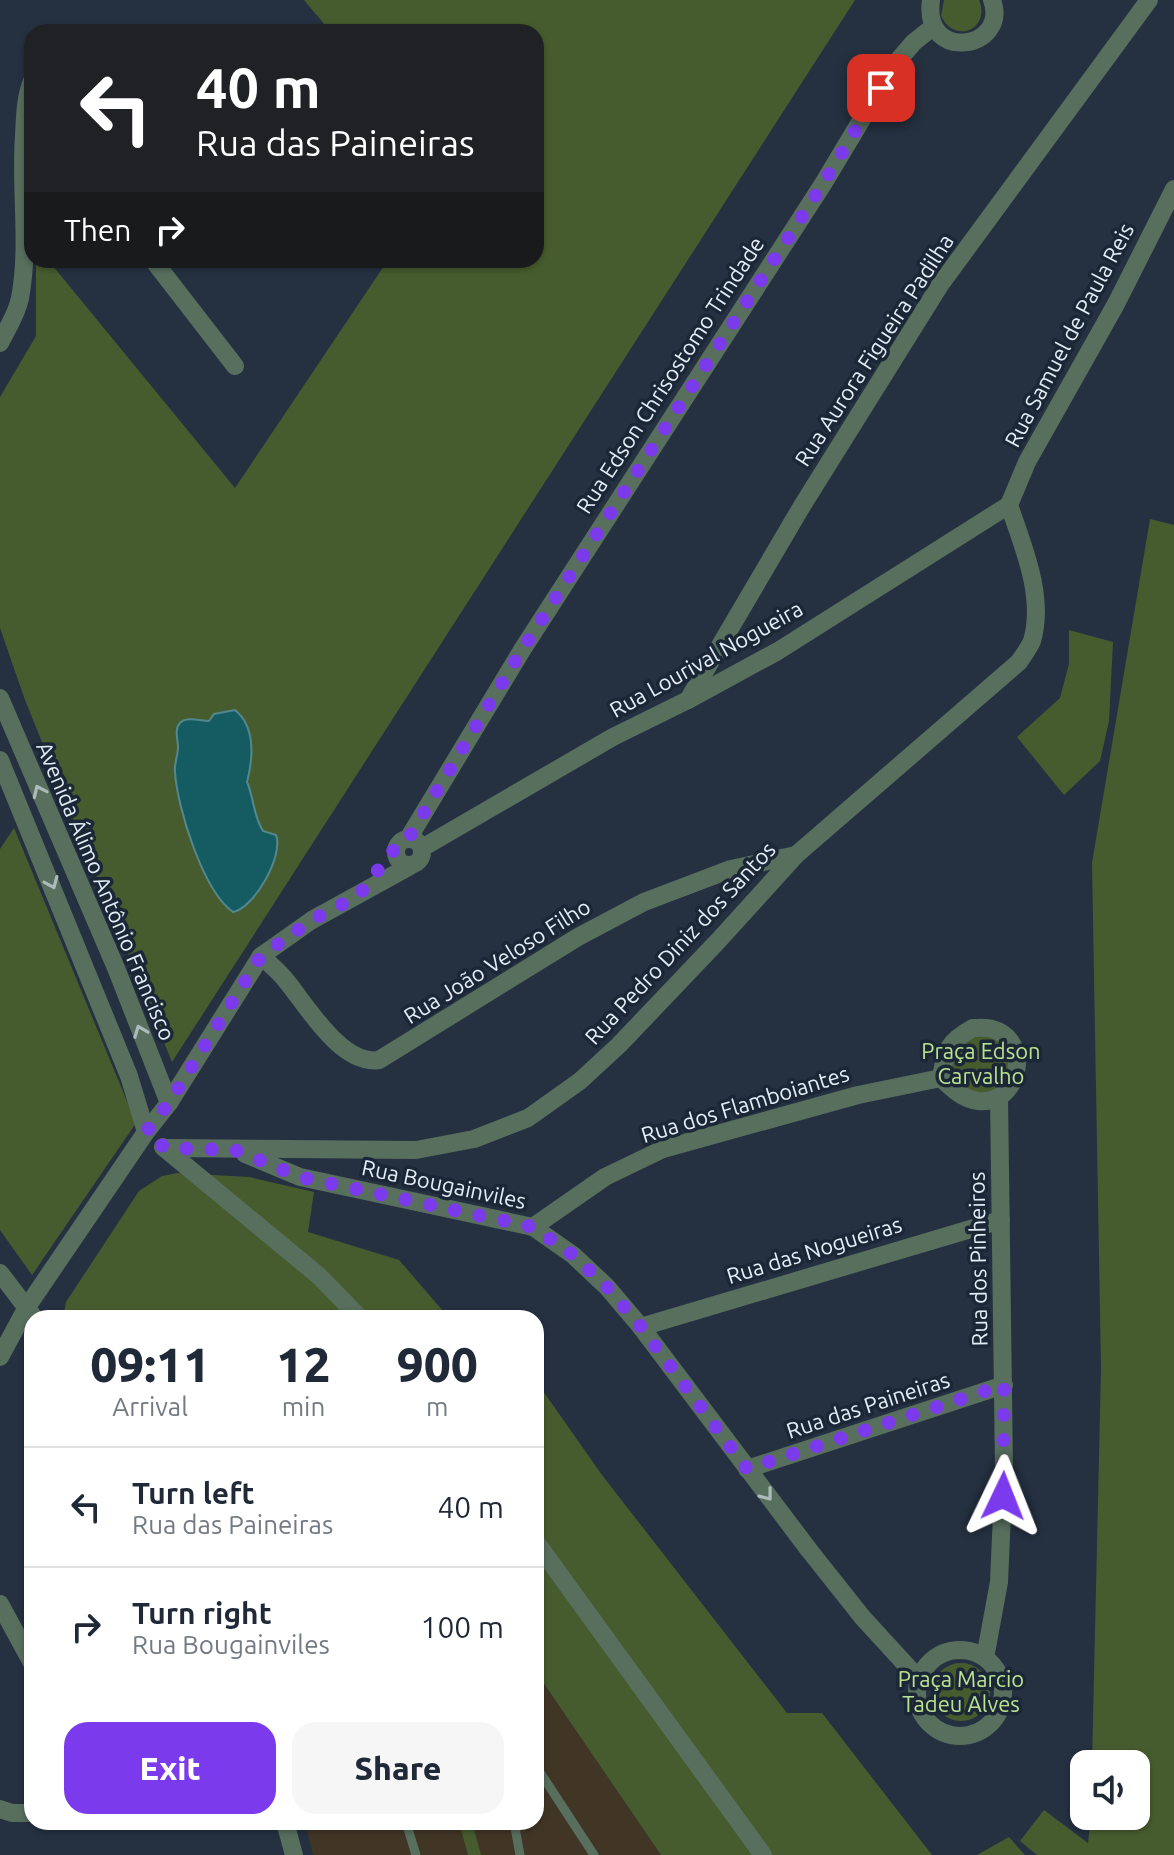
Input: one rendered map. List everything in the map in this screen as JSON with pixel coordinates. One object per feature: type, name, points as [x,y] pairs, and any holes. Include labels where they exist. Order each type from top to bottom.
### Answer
[{"type":"street","points":[[931,0],[929,13],[933,27],[946,40],[963,44],[980,39],[992,26],[995,9],[992,0]]},
{"type":"street","name":"Rua Aurora Figueira Padilha","points":[[688,700],[802,506],[940,285],[1149,0]]},
{"type":"street","name":"Rua Edson Chrisostomo Trindade","points":[[409,845],[522,650],[823,184],[895,64],[914,42],[933,27]]},
{"type":"street","points":[[0,343],[16,312],[22,275],[24,154]]},
{"type":"street","name":"Rua Samuel de Paula Reis","points":[[1009,505],[1027,462],[1116,304],[1174,189]]},
{"type":"street","points":[[159,268],[235,366]]},
{"type":"street","name":"Rua Lourival Nogueira","points":[[409,845],[778,651],[1009,505]]},
{"type":"street","name":"Rua Pedro Diniz dos Santos","points":[[165,1148],[416,1150],[474,1139],[528,1118],[580,1081],[619,1045],[796,855],[1019,662],[1031,642],[1035,615],[1031,579],[1009,505]]},
{"type":"street","name":"Avenida Álimo Antônio Francisco","points":[[0,698],[116,968],[169,1103]]},
{"type":"street","points":[[0,760],[129,1076],[146,1132],[319,1276],[352,1310]]},
{"type":"street","points":[[32,1310],[146,1132],[169,1103],[261,956],[312,920],[358,896],[419,862],[423,855],[409,845],[358,896]]},
{"type":"street","name":"Rua João Veloso Filho","points":[[261,956],[283,976],[307,1009],[345,1050],[368,1062],[379,1060],[578,937],[644,902],[731,869],[796,855]]},
{"type":"street","points":[[973,1028],[994,1029],[1011,1042],[1018,1061],[1014,1082],[999,1097],[979,1102],[959,1095],[941,1078],[944,1057],[954,1038],[973,1028]]},
{"type":"street","name":"Rua dos Flamboiantes","points":[[533,1227],[605,1177],[663,1149],[858,1095],[941,1078]]},
{"type":"street","name":"Rua dos Pinheiros","points":[[985,1658],[999,1582],[1004,1385],[999,1097]]},
{"type":"street","name":"Rua Bougainviles","points":[[235,1150],[300,1177],[533,1227],[573,1255],[607,1287],[641,1327],[863,1618],[919,1679]]},
{"type":"street","name":"Rua das Nogueiras","points":[[641,1327],[1001,1220]]},
{"type":"street","points":[[0,1273],[28,1310]]},
{"type":"street","points":[[0,1357],[24,1322]]},
{"type":"street","name":"Rua das Paineiras","points":[[747,1469],[1004,1385]]},
{"type":"street","points":[[544,1553],[763,1855]]},
{"type":"street","points":[[0,1604],[24,1648]]},
{"type":"street","points":[[967,1650],[985,1658],[999,1674],[1003,1695],[998,1715],[973,1735],[963,1737],[942,1733],[925,1720],[917,1700],[919,1679],[930,1662],[947,1651],[967,1650]]},
{"type":"street","points":[[0,1809],[24,1813]]},
{"type":"street","points":[[287,1830],[294,1855]]},
{"type":"lane","points":[[544,1778],[594,1855]]},
{"type":"lane","points":[[408,1830],[416,1855]]},
{"type":"lane","points":[[515,1830],[520,1855]]},
{"type":"shaded area","points":[[235,710],[250,734],[251,763],[247,782],[257,819],[263,831],[276,835],[277,844],[271,868],[258,891],[250,901],[233,912],[222,901],[202,868],[186,826],[175,769],[180,723],[190,719],[209,721],[214,714]]},
{"type":"shaded area","points":[[544,1684],[661,1855],[313,1855],[307,1830],[544,1830]]},
{"type":"green space","points":[[304,0],[855,0],[172,1062],[25,700],[0,628],[0,397],[36,336],[36,268],[55,268],[235,488],[383,268],[544,268],[544,24],[324,24]]},
{"type":"green space","points":[[944,0],[979,0],[980,19],[970,30],[955,30],[941,16]]},
{"type":"green space","points":[[1150,519],[1174,525],[1174,1855],[1037,1855],[1020,1841],[1044,1810],[1088,1843],[1089,1830],[1150,1830],[1150,1750],[1092,1750],[1101,1368],[1092,863]]},
{"type":"green space","points":[[1069,630],[1113,642],[1109,721],[1100,761],[1064,795],[1017,737],[1060,698],[1069,664]]},
{"type":"green space","points":[[14,828],[136,1123],[32,1275],[0,1230],[0,849]]},
{"type":"green space","name":"Praça Edson Carvalho","points":[[981,1035],[1002,1043],[1010,1064],[1002,1085],[981,1093],[960,1085],[952,1064],[960,1043]]},
{"type":"green space","points":[[177,1173],[249,1177],[314,1192],[308,1232],[399,1260],[442,1310],[64,1310],[66,1302],[139,1191],[162,1176]]},
{"type":"green space","points":[[544,1392],[602,1475],[787,1713],[822,1713],[932,1855],[661,1855],[544,1684]]},
{"type":"green space","name":"Praça Marcio Tadeu Alves","points":[[961,1663],[972,1665],[981,1672],[988,1681],[988,1703],[981,1712],[972,1719],[961,1721],[950,1719],[941,1712],[934,1703],[932,1692],[934,1681],[941,1672],[950,1665]]},
{"type":"green space","points":[[461,1830],[474,1830],[481,1855],[468,1855]]},
{"type":"green space","points":[[1009,1837],[1025,1855],[977,1855]]},
{"type":"route","points":[[881,88],[823,184],[522,650],[408,839],[400,842],[358,896],[312,920],[261,956],[169,1103],[146,1132],[165,1148],[235,1150],[300,1177],[533,1227],[573,1255],[607,1287],[641,1327],[747,1469],[1004,1385],[1003,1496]]}]
